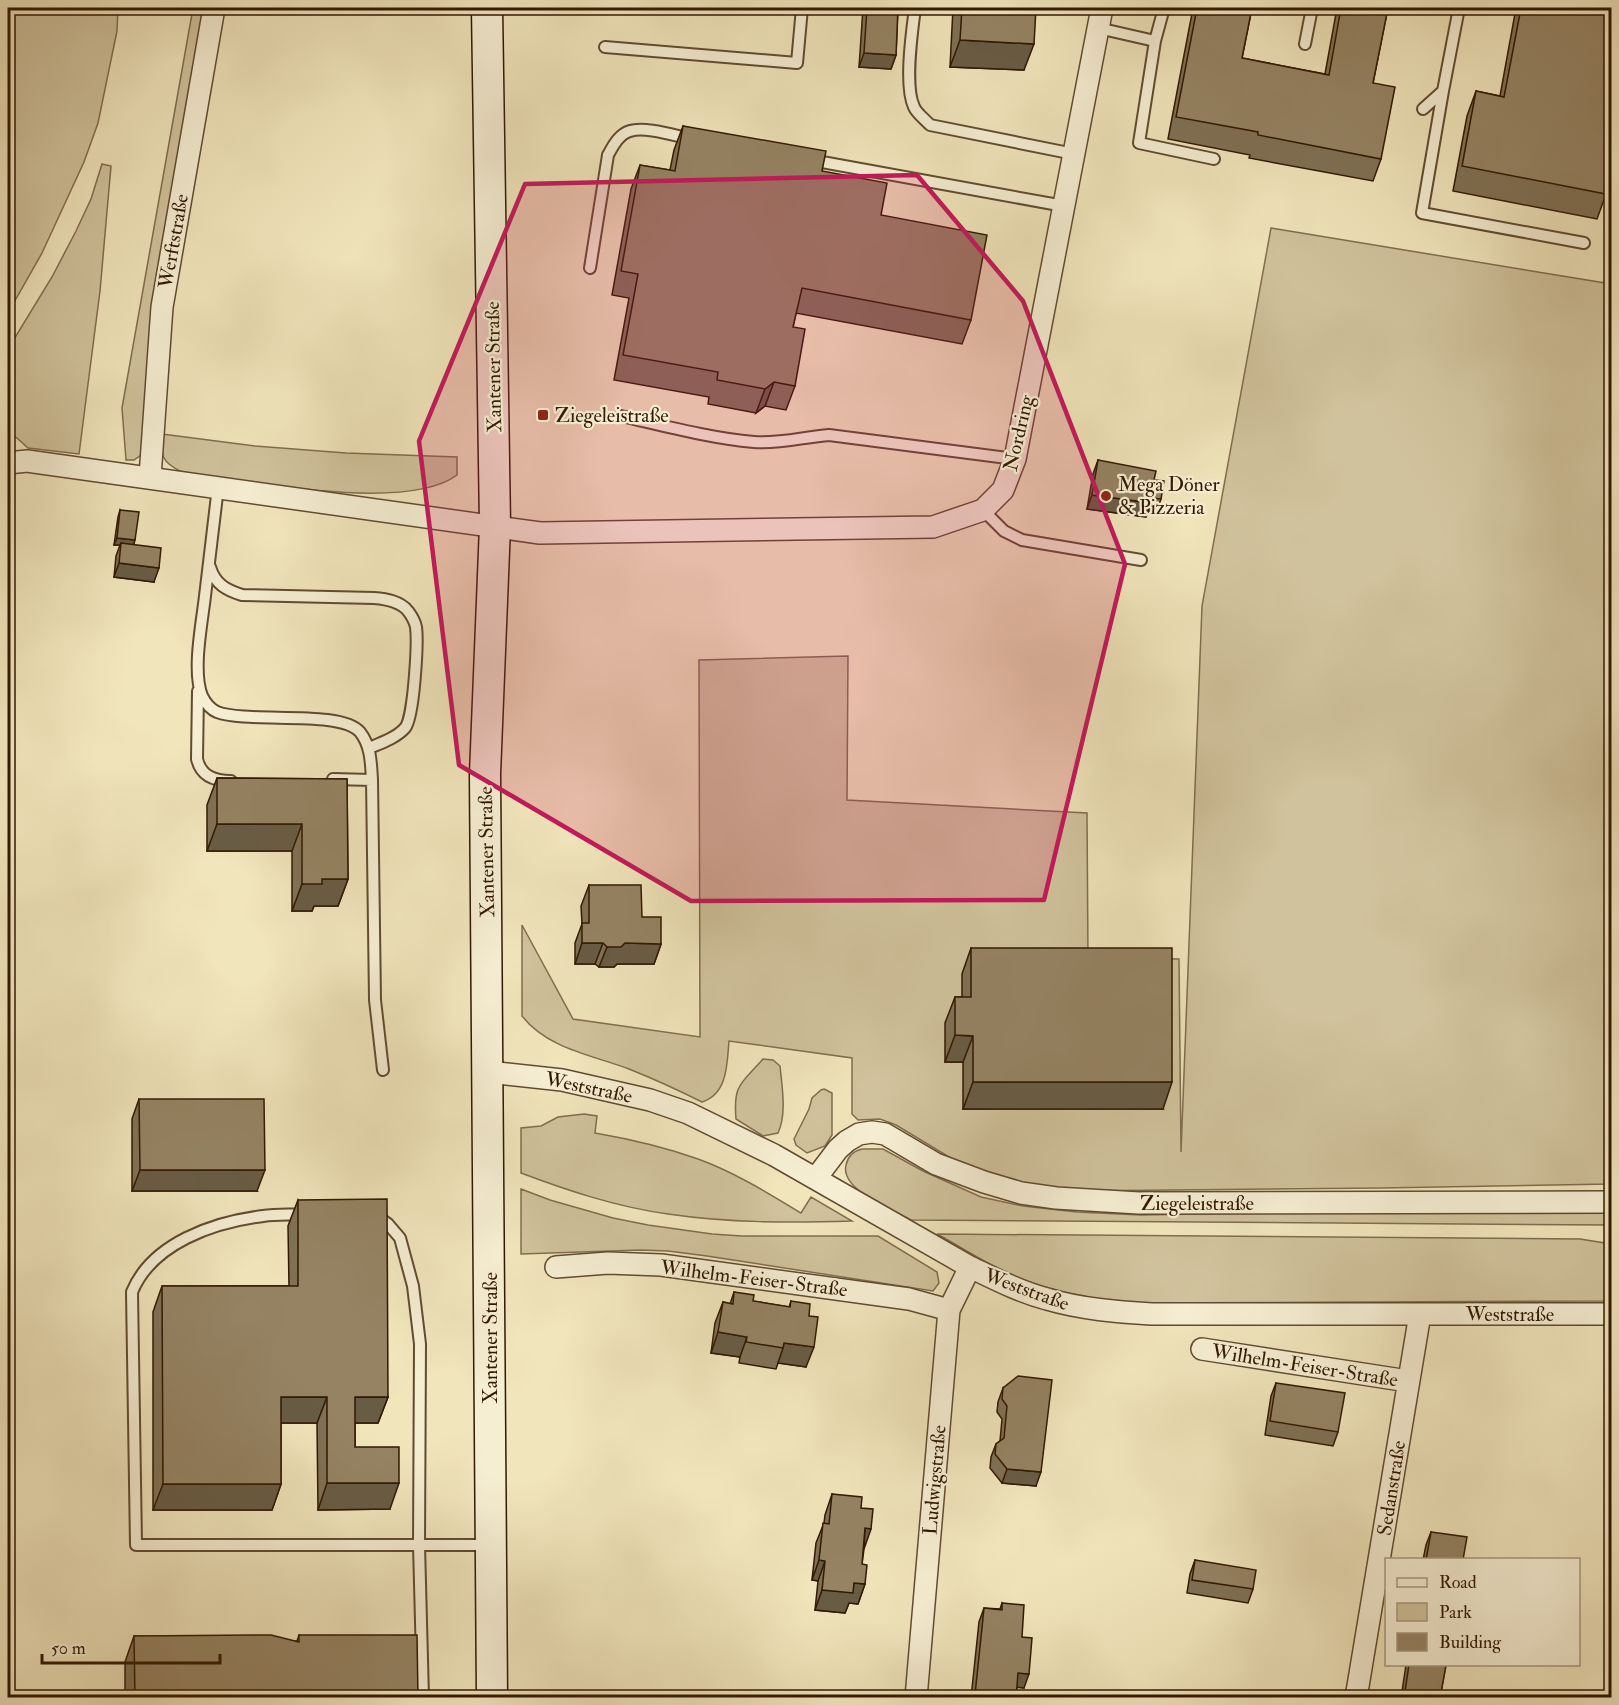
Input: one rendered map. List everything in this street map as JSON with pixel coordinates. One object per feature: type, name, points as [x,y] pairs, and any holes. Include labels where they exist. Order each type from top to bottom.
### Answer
[{"type":"main road","name":"Xantener Straße","points":[[487,8],[495,526],[485,774],[492,1698]]},
{"type":"street","name":"Werftstraße","points":[[150,477],[162,307],[214,8]]},
{"type":"street","name":"Nordring","points":[[495,526],[540,533],[933,527],[983,510],[1003,490],[1015,459],[1100,18]]},
{"type":"street","points":[[8,463],[27,461],[495,526]]},
{"type":"street","name":"Weststraße","points":[[488,1072],[562,1080],[650,1100],[688,1113],[734,1134],[816,1178],[1002,1283],[1046,1299],[1078,1307],[1115,1312],[1611,1314]]},
{"type":"street","name":"Ziegeleistraße","points":[[816,1178],[847,1141],[859,1134],[872,1132],[885,1134],[936,1164],[984,1182],[1021,1193],[1056,1198],[1139,1203],[1611,1202]]},
{"type":"street","name":"Wilhelm-Feiser-Straße","points":[[556,1267],[608,1263],[661,1265],[909,1299],[949,1310]]},
{"type":"street","name":"Ludwigstraße","points":[[916,1698],[949,1310],[970,1267]]},
{"type":"street","name":"Sedanstraße","points":[[1356,1698],[1420,1314]]},
{"type":"street","name":"Wilhelm-Feiser-Straße","points":[[1202,1349],[1408,1381]]},
{"type":"lane","points":[[605,47],[797,63],[801,8]]},
{"type":"lane","points":[[915,8],[909,53],[911,89],[914,108],[930,125],[1074,154]]},
{"type":"lane","points":[[1164,8],[1155,41],[1139,143],[1215,159]]},
{"type":"lane","points":[[1305,44],[1312,8]]},
{"type":"lane","points":[[1459,8],[1422,213],[1584,243]]},
{"type":"lane","points":[[1100,18],[1155,41]]},
{"type":"lane","points":[[1423,109],[1443,90]]},
{"type":"lane","points":[[590,268],[608,155],[614,143],[630,130],[643,130],[701,141]]},
{"type":"lane","points":[[795,158],[1064,206]]},
{"type":"lane","points":[[621,416],[712,436],[755,442],[778,442],[829,435],[1015,459]]},
{"type":"lane","points":[[218,487],[198,650],[197,759],[199,768],[207,777],[226,781],[245,781]]},
{"type":"lane","points":[[983,510],[1004,531],[1022,540],[1141,560]]},
{"type":"lane","points":[[209,561],[220,586],[242,595],[374,598],[392,600],[408,610],[416,625],[417,641],[412,709],[407,726],[393,737],[369,748]]},
{"type":"lane","points":[[198,681],[206,703],[218,712],[237,716],[296,718],[351,724],[369,748],[372,780],[375,1000],[382,1070]]},
{"type":"lane","points":[[322,780],[372,780]]},
{"type":"lane","points":[[318,1214],[265,1215],[219,1224],[173,1246],[149,1264],[138,1276],[132,1292],[135,1545],[491,1545]]},
{"type":"lane","points":[[367,1214],[376,1215],[382,1219],[400,1238],[413,1286],[420,1344],[419,1545],[423,1698]]},
{"type":"highlighted area","points":[[917,175],[1023,301],[1125,564],[1044,900],[691,901],[459,765],[419,441],[525,184]]},
{"type":"green space","points":[[8,8],[118,8],[117,31],[98,123],[84,162],[42,253],[8,313]]},
{"type":"green space","points":[[193,8],[203,8],[153,304],[144,453],[134,460],[126,460],[122,408]]},
{"type":"green space","points":[[102,164],[111,166],[100,291],[79,454],[28,448],[8,430],[8,349],[52,277],[76,231],[91,199]]},
{"type":"green space","points":[[1271,228],[1611,284],[1611,1184],[1073,1191],[1037,1187],[954,1160],[896,1125],[880,1119],[858,1120],[852,1114],[852,1058],[729,1041],[726,1068],[721,1085],[711,1098],[702,1102],[629,1069],[571,1050],[544,1036],[533,1027],[522,1016],[522,925],[573,1019],[700,1037],[699,660],[848,656],[847,800],[1087,813],[1088,958],[1179,959],[1181,1152],[1202,606]]},
{"type":"green space","points":[[162,434],[255,446],[346,453],[457,457],[457,475],[433,486],[402,492],[324,491],[245,482],[182,472],[175,468],[166,461],[162,453]]},
{"type":"green space","points":[[763,1059],[773,1060],[780,1066],[783,1100],[781,1126],[778,1133],[763,1136],[736,1119],[735,1107],[740,1085]]},
{"type":"green space","points":[[824,1089],[832,1093],[832,1135],[825,1146],[807,1153],[796,1145],[794,1139],[812,1098]]},
{"type":"green space","points":[[584,1114],[597,1116],[595,1133],[647,1144],[711,1164],[801,1213],[811,1197],[852,1221],[760,1222],[668,1214],[593,1198],[521,1173],[521,1128],[541,1126],[558,1117]]},
{"type":"green space","points":[[862,1149],[883,1149],[923,1171],[981,1197],[1023,1206],[1077,1212],[1141,1215],[1611,1207],[1611,1225],[911,1220],[881,1205],[851,1183],[846,1174],[846,1165],[851,1154]]},
{"type":"green space","points":[[521,1189],[613,1218],[712,1234],[878,1236],[937,1272],[939,1283],[933,1291],[668,1251],[521,1254]]},
{"type":"green space","points":[[937,1234],[1580,1239],[1611,1244],[1611,1301],[1121,1302],[1041,1286],[991,1265]]},
{"type":"building","points":[[867,8],[898,8],[896,55],[864,53]]},
{"type":"building","points":[[962,8],[1036,8],[1034,44],[960,40]]},
{"type":"building","points":[[1197,8],[1252,8],[1242,58],[1329,75],[1341,8],[1388,8],[1373,83],[1395,87],[1381,159],[1176,117]]},
{"type":"building","points":[[1521,8],[1611,8],[1611,165],[1606,194],[1462,166],[1476,91],[1504,97]]},
{"type":"building","points":[[683,126],[826,151],[822,171],[887,183],[881,215],[987,235],[971,320],[802,288],[793,327],[805,329],[795,386],[774,382],[765,389],[717,380],[718,372],[623,355],[638,274],[621,271],[640,165],[675,171]]},
{"type":"building","points":[[1098,460],[1156,471],[1154,480],[1164,481],[1161,499],[1152,498],[1151,503],[1092,495]]},
{"type":"building","points":[[120,510],[139,512],[135,540],[117,538]]},
{"type":"building","points":[[121,543],[161,548],[159,568],[119,563]]},
{"type":"building","points":[[217,778],[347,779],[348,879],[322,879],[322,884],[302,884],[302,824],[217,824]]},
{"type":"building","points":[[589,885],[641,885],[642,917],[661,917],[661,944],[625,943],[621,947],[607,947],[603,943],[582,943],[582,923],[589,923]]},
{"type":"building","points":[[971,948],[1172,948],[1172,1082],[973,1082],[973,1036],[955,1035],[955,997],[971,997]]},
{"type":"building","points":[[139,1099],[264,1099],[265,1170],[140,1170]]},
{"type":"building","points":[[387,1199],[388,1397],[355,1397],[355,1447],[399,1447],[399,1483],[327,1483],[327,1397],[281,1397],[281,1484],[163,1484],[162,1286],[298,1286],[298,1200]]},
{"type":"building","points":[[734,1292],[754,1295],[753,1301],[790,1307],[791,1301],[810,1304],[809,1316],[818,1317],[814,1347],[784,1343],[783,1348],[746,1342],[747,1337],[718,1332],[723,1302],[733,1304]]},
{"type":"building","points":[[1018,1376],[1052,1380],[1041,1472],[1007,1469],[995,1454],[996,1444],[1004,1438],[1007,1406],[1002,1399],[1003,1388]]},
{"type":"building","points":[[1276,1383],[1345,1393],[1338,1432],[1270,1421]]},
{"type":"building","points":[[832,1494],[862,1497],[861,1508],[873,1509],[871,1529],[865,1528],[862,1564],[867,1565],[865,1584],[854,1583],[853,1593],[822,1590],[825,1561],[819,1560],[823,1523],[829,1524]]},
{"type":"building","points":[[1431,1532],[1467,1537],[1463,1558],[1426,1558]]},
{"type":"building","points":[[1195,1560],[1256,1570],[1253,1589],[1192,1580]]},
{"type":"building","points":[[1002,1603],[1024,1605],[1022,1637],[1032,1638],[1029,1674],[1018,1673],[1016,1698],[975,1695],[984,1608],[1002,1610]]},
{"type":"building","points":[[271,1635],[299,1642],[299,1635],[417,1635],[418,1698],[135,1698],[134,1636]]},
{"type":"building","points":[[1409,1666],[1446,1666],[1440,1698],[1404,1698]]},
{"type":"place","name":"Ziegeleistraße","points":[[543,415]]},
{"type":"place","name":"Mega Döner & Pizzeria","points":[[1106,496]]}]
